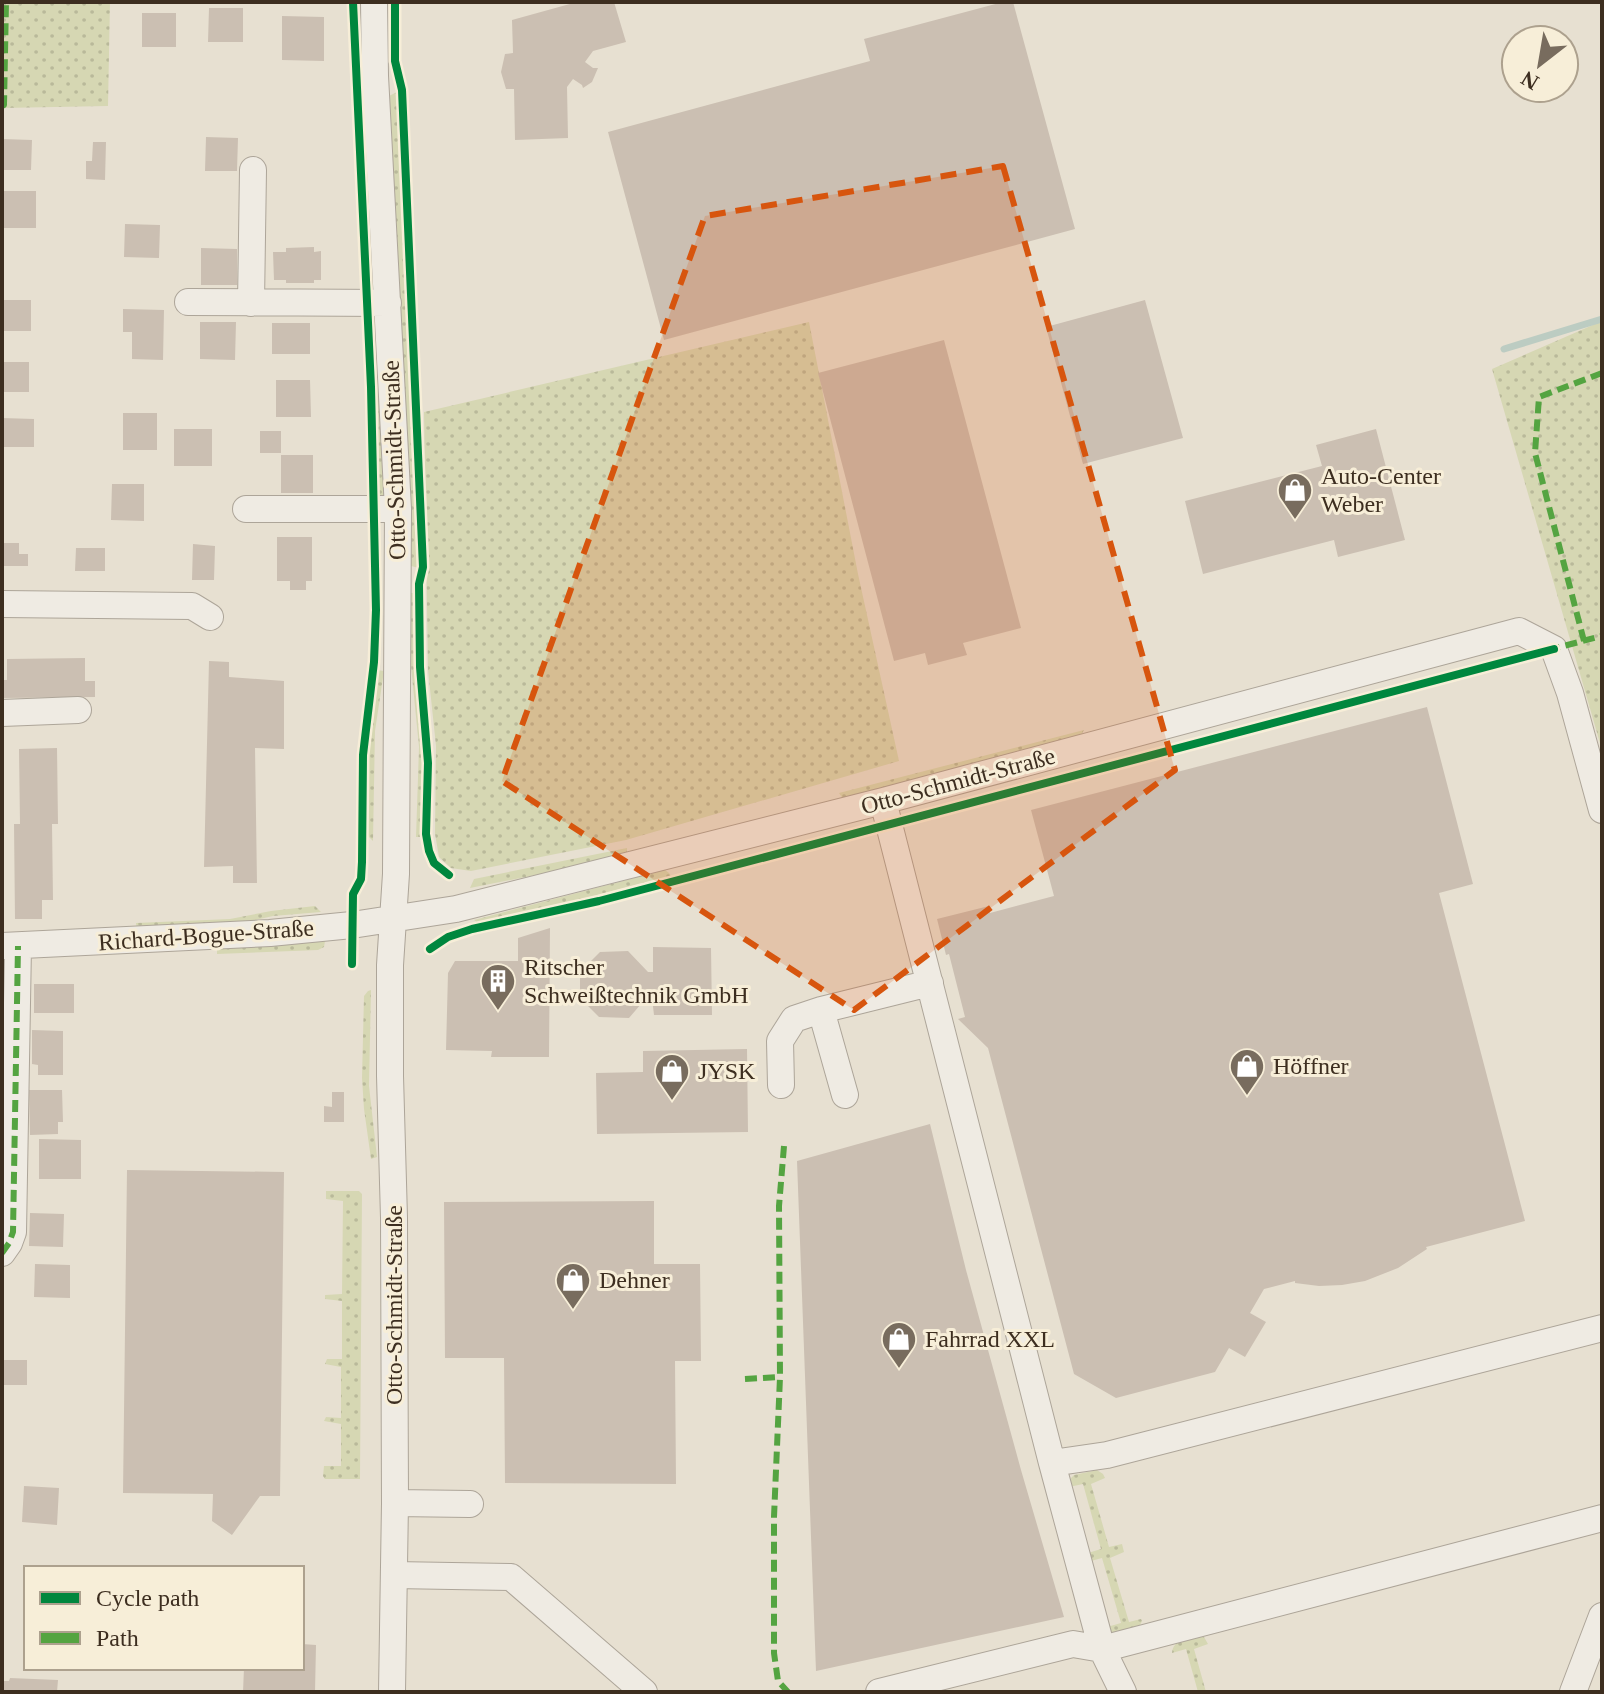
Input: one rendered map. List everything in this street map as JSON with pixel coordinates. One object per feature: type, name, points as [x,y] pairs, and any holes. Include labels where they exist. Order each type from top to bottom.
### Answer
[{"type":"street","name":"Otto-Schmidt-Straße","points":[[374,2],[375,76],[398,509],[385,663],[396,874],[390,965],[395,1503],[392,1692]]},
{"type":"street","points":[[251,303],[253,170]]},
{"type":"street","points":[[188,302],[388,303]]},
{"type":"street","points":[[246,509],[398,509]]},
{"type":"street","points":[[2,604],[192,606],[210,617]]},
{"type":"street","name":"Otto-Schmidt-Straße","points":[[394,918],[456,909],[885,812],[1519,631],[1554,649],[1570,693],[1602,810]]},
{"type":"street","points":[[2,713],[78,710]]},
{"type":"street","points":[[885,812],[1102,1649],[1123,1692]]},
{"type":"street","name":"Richard-Bogue-Straße","points":[[2,1253],[13,1232],[10,946],[270,933],[394,918]]},
{"type":"street","points":[[781,1085],[780,1041],[794,1019],[930,983]]},
{"type":"street","points":[[821,1010],[845,1095]]},
{"type":"street","points":[[1052,1463],[1107,1455],[1602,1328]]},
{"type":"street","points":[[395,1503],[470,1504]]},
{"type":"street","points":[[879,1692],[1073,1644],[1102,1649],[1602,1518]]},
{"type":"street","points":[[394,1575],[511,1577],[644,1692]]},
{"type":"street","points":[[1573,1692],[1602,1616]]},
{"type":"highlighted area","points":[[1003,166],[1175,770],[854,1010],[502,781],[705,216]]},
{"type":"green space","points":[[2,2],[110,2],[108,106],[2,108]]},
{"type":"green space","points":[[397,92],[419,568],[411,566],[389,96]]},
{"type":"green space","points":[[370,310],[375,310],[386,497],[379,502]]},
{"type":"green space","points":[[1602,321],[1602,750],[1492,369]]},
{"type":"green space","points":[[809,322],[858,574],[899,761],[626,840],[471,871],[451,868],[439,857],[435,834],[436,746],[428,670],[424,412]]},
{"type":"green space","points":[[410,593],[418,593],[417,668],[425,748],[425,832],[420,837],[416,837],[419,747],[411,666]]},
{"type":"green space","points":[[377,670],[384,671],[375,731],[373,841],[365,833],[369,727]]},
{"type":"green space","points":[[1084,730],[1080,737],[843,799],[839,793]]},
{"type":"green space","points":[[627,848],[627,857],[470,888],[474,879]]},
{"type":"green space","points":[[665,870],[671,876],[481,925],[474,920]]},
{"type":"green space","points":[[315,906],[321,912],[251,921],[137,931],[136,923],[230,919]]},
{"type":"green space","points":[[325,941],[324,947],[318,950],[217,954],[217,946]]},
{"type":"green space","points":[[371,990],[369,1086],[377,1157],[371,1159],[362,1078],[364,996]]},
{"type":"green space","points":[[326,1191],[359,1191],[362,1194],[360,1479],[325,1479],[323,1476],[324,1466],[341,1466],[341,1424],[324,1421],[326,1417],[341,1418],[341,1367],[325,1364],[327,1359],[342,1359],[342,1301],[325,1299],[325,1295],[342,1294],[343,1201],[326,1199]]},
{"type":"green space","points":[[1097,1470],[1105,1478],[1091,1484],[1109,1547],[1122,1544],[1124,1552],[1110,1558],[1129,1622],[1142,1621],[1138,1629],[1112,1635],[1107,1627],[1121,1623],[1102,1558],[1091,1561],[1088,1553],[1101,1549],[1083,1484],[1069,1487],[1074,1475]]},
{"type":"green space","points":[[1204,1637],[1208,1644],[1194,1649],[1206,1692],[1198,1692],[1186,1649],[1172,1653],[1178,1642]]},
{"type":"building","points":[[577,2],[614,2],[626,42],[593,51],[585,62],[598,68],[592,82],[583,88],[573,79],[567,87],[568,138],[515,140],[514,89],[506,89],[501,72],[505,54],[513,53],[512,20]]},
{"type":"building","points":[[1003,2],[1013,2],[1075,229],[664,340],[608,132],[870,61],[864,39]]},
{"type":"building","points":[[209,8],[243,8],[243,42],[208,42]]},
{"type":"building","points":[[142,13],[176,13],[176,47],[142,47]]},
{"type":"building","points":[[282,16],[324,17],[324,61],[282,60]]},
{"type":"building","points":[[206,137],[238,138],[237,171],[205,171]]},
{"type":"building","points":[[2,139],[32,140],[31,170],[2,170]]},
{"type":"building","points":[[93,142],[106,142],[105,180],[86,179],[86,161],[92,161]]},
{"type":"building","points":[[2,191],[36,191],[36,228],[2,228]]},
{"type":"building","points":[[125,224],[160,225],[159,258],[124,257]]},
{"type":"building","points":[[314,247],[314,252],[321,251],[321,280],[286,283],[286,280],[274,280],[273,252]]},
{"type":"building","points":[[201,248],[237,249],[237,285],[201,285]]},
{"type":"building","points":[[2,300],[31,300],[31,331],[2,331]]},
{"type":"building","points":[[1145,300],[1183,438],[1083,464],[1046,327]]},
{"type":"building","points":[[123,309],[164,310],[163,360],[132,359],[132,332],[123,332]]},
{"type":"building","points":[[200,322],[236,322],[235,360],[200,359]]},
{"type":"building","points":[[272,323],[310,323],[310,354],[272,354]]},
{"type":"building","points":[[944,340],[1021,628],[963,643],[967,655],[928,665],[925,653],[894,661],[818,373]]},
{"type":"building","points":[[2,362],[29,362],[29,392],[2,392]]},
{"type":"building","points":[[276,380],[310,380],[311,417],[276,417]]},
{"type":"building","points":[[123,413],[157,413],[157,450],[123,450]]},
{"type":"building","points":[[2,418],[34,419],[34,447],[2,447]]},
{"type":"building","points":[[174,429],[212,429],[212,466],[174,466]]},
{"type":"building","name":"Auto-Center Weber","points":[[1376,429],[1405,540],[1338,557],[1334,540],[1203,574],[1185,501],[1322,466],[1316,445]]},
{"type":"building","points":[[260,431],[281,431],[281,453],[260,453]]},
{"type":"building","points":[[281,455],[313,455],[313,493],[281,493]]},
{"type":"building","points":[[112,484],[144,484],[144,521],[111,520]]},
{"type":"building","points":[[277,537],[312,537],[312,581],[306,581],[306,590],[290,590],[290,581],[277,581]]},
{"type":"building","points":[[2,543],[19,543],[19,554],[28,554],[28,566],[2,566]]},
{"type":"building","points":[[193,544],[215,546],[214,580],[192,580]]},
{"type":"building","points":[[76,548],[105,548],[105,571],[75,571]]},
{"type":"building","points":[[85,658],[85,681],[95,681],[95,697],[2,698],[2,680],[7,680],[7,659]]},
{"type":"building","points":[[209,661],[229,662],[229,677],[284,681],[284,749],[255,748],[257,883],[233,883],[233,866],[204,867]]},
{"type":"building","name":"Höffner","points":[[1427,707],[1473,884],[1439,893],[1525,1221],[1426,1247],[1398,1268],[1365,1281],[1319,1286],[1295,1281],[1264,1289],[1250,1313],[1266,1322],[1245,1357],[1229,1348],[1215,1372],[1116,1398],[1074,1374],[988,1048],[958,1019],[965,1017],[937,919],[989,906],[990,913],[1054,896],[1031,810]]},
{"type":"building","points":[[57,748],[58,824],[52,824],[53,900],[42,900],[42,919],[15,919],[14,824],[20,824],[19,749]]},
{"type":"building","name":"Ritscher Schweißtechnik GmbH","points":[[550,928],[549,1057],[491,1057],[492,1051],[446,1050],[448,973],[455,961],[518,961],[518,938]]},
{"type":"building","points":[[653,947],[711,948],[712,1015],[654,1015],[652,998],[647,997],[629,1018],[599,1017],[580,998],[580,972],[600,952],[628,951],[648,972],[653,972]]},
{"type":"building","points":[[34,984],[74,984],[74,1013],[34,1013]]},
{"type":"building","points":[[32,1030],[63,1031],[63,1075],[38,1075],[38,1065],[32,1064]]},
{"type":"building","name":"JYSK","points":[[747,1049],[748,1132],[597,1134],[596,1073],[643,1072],[643,1051]]},
{"type":"building","points":[[29,1090],[62,1090],[63,1122],[58,1122],[58,1134],[30,1135]]},
{"type":"building","points":[[332,1092],[344,1092],[344,1122],[324,1122],[324,1106],[332,1107]]},
{"type":"building","name":"Fahrrad XXL","points":[[930,1124],[966,1270],[1064,1617],[816,1671],[797,1161]]},
{"type":"building","points":[[39,1139],[81,1140],[81,1179],[39,1179]]},
{"type":"building","points":[[127,1170],[284,1172],[280,1496],[260,1496],[232,1535],[212,1521],[213,1494],[123,1493]]},
{"type":"building","name":"Dehner","points":[[654,1201],[654,1264],[700,1264],[701,1361],[675,1361],[676,1484],[505,1483],[504,1358],[445,1358],[444,1202]]},
{"type":"building","points":[[30,1213],[64,1214],[63,1247],[29,1246]]},
{"type":"building","points":[[35,1264],[70,1265],[70,1298],[34,1297]]},
{"type":"building","points":[[2,1360],[27,1360],[27,1385],[2,1385]]},
{"type":"building","points":[[24,1486],[59,1488],[57,1525],[22,1522]]},
{"type":"building","points":[[304,1644],[316,1645],[315,1692],[243,1692],[244,1670],[304,1670]]},
{"type":"building","points":[[10,1678],[58,1680],[57,1692],[2,1692],[2,1681],[9,1681]]},
{"type":"waterway","points":[[1504,349],[1602,319]]},
{"type":"marked path","points":[[2,106],[6,2]]},
{"type":"marked path","points":[[1584,641],[1535,453],[1539,397],[1602,373]]},
{"type":"marked path","points":[[1548,650],[1602,636]]},
{"type":"marked path","points":[[2,1253],[13,1232],[18,946]]},
{"type":"marked path","points":[[784,1146],[779,1206],[780,1377],[774,1517],[774,1653],[778,1681],[788,1692]]},
{"type":"marked path","points":[[745,1379],[780,1377]]},
{"type":"cycle path","points":[[352,964],[353,894],[361,879],[363,755],[374,662],[376,610],[371,387],[353,2]]},
{"type":"cycle path","points":[[395,2],[395,61],[402,90],[423,567],[419,584],[420,667],[428,763],[426,834],[434,863],[449,875]]},
{"type":"cycle path","points":[[430,949],[448,937],[472,929],[599,901],[1554,649]]},
{"type":"place","name":"Auto-Center Weber","points":[[1295,521]]},
{"type":"place","name":"Ritscher Schweißtechnik GmbH","points":[[498,1012]]},
{"type":"place","name":"Höffner","points":[[1247,1097]]},
{"type":"place","name":"JYSK","points":[[672,1102]]},
{"type":"place","name":"Dehner","points":[[573,1311]]},
{"type":"place","name":"Fahrrad XXL","points":[[899,1370]]}]
